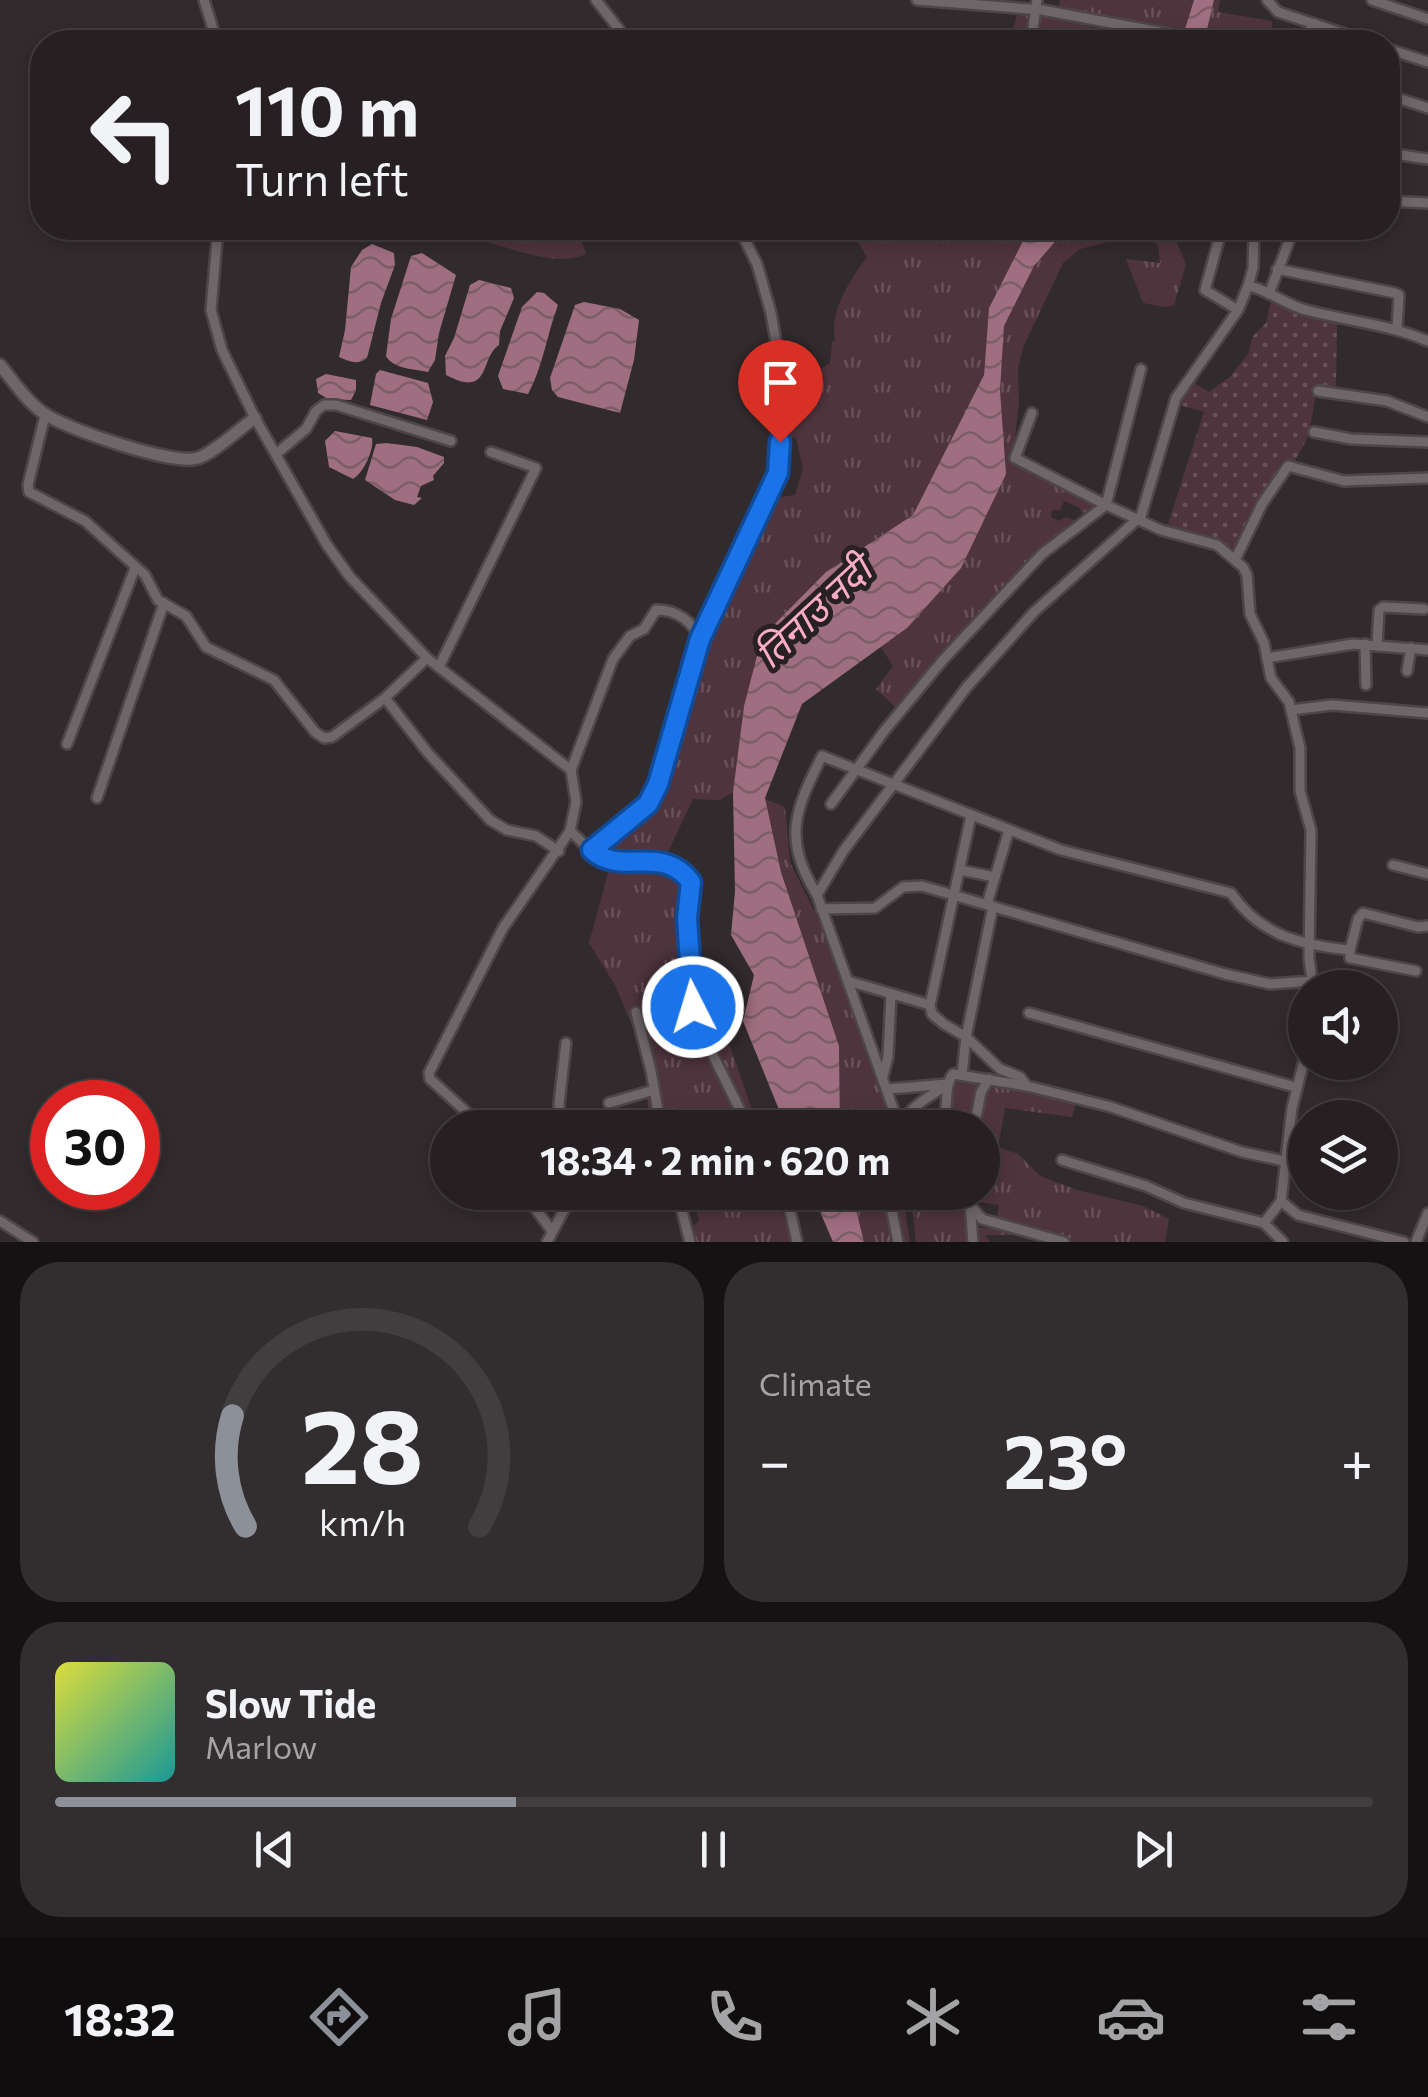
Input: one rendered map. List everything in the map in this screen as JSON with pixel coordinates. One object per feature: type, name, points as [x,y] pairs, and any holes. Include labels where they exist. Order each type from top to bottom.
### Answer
[{"type":"street","points":[[204,0],[213,30]]},
{"type":"street","points":[[596,0],[620,30]]},
{"type":"street","points":[[917,0],[1035,5],[1161,30]]},
{"type":"street","points":[[1267,0],[1278,12],[1334,30]]},
{"type":"street","points":[[1372,0],[1428,19]]},
{"type":"street","points":[[1032,30],[1035,5]]},
{"type":"street","points":[[1311,30],[1316,24]]},
{"type":"street","points":[[1400,53],[1428,62]]},
{"type":"street","points":[[1400,99],[1428,108]]},
{"type":"street","points":[[1400,155],[1428,159]]},
{"type":"street","points":[[1400,202],[1428,203]]},
{"type":"street","points":[[217,240],[212,310],[222,350],[255,418],[327,544],[350,578],[426,658],[571,770]]},
{"type":"street","points":[[592,850],[652,797],[700,639],[778,473],[783,382],[757,264],[745,240]]},
{"type":"street","points":[[1219,240],[1206,290],[1238,310]]},
{"type":"street","points":[[818,895],[844,850],[966,688],[1034,612],[1142,516],[1176,398],[1238,310],[1253,268],[1254,240]]},
{"type":"street","points":[[1269,294],[1289,240]]},
{"type":"street","points":[[1276,269],[1395,293],[1399,295],[1397,328]]},
{"type":"street","points":[[1248,286],[1301,309],[1397,328],[1428,340]]},
{"type":"street","points":[[0,364],[45,415],[110,441],[191,460],[203,457],[255,418]]},
{"type":"street","points":[[831,804],[943,660],[1042,554],[1106,505],[1141,368]]},
{"type":"street","points":[[1318,391],[1387,401],[1428,417]]},
{"type":"street","points":[[276,454],[306,429],[324,404],[451,441]]},
{"type":"street","points":[[1032,413],[1015,458],[1161,530],[1217,545],[1247,575],[1250,614],[1264,642],[1271,678],[1289,702],[1300,748],[1300,790],[1311,830],[1312,970]]},
{"type":"street","points":[[45,415],[28,489],[84,521],[144,575],[154,596],[186,616],[210,650],[279,684],[310,727],[324,738],[332,737],[384,698],[426,658]]},
{"type":"street","points":[[1314,432],[1351,439],[1428,442]]},
{"type":"street","points":[[439,667],[536,468],[491,452]]},
{"type":"street","points":[[1235,560],[1262,504],[1288,466],[1344,481],[1428,478]]},
{"type":"street","points":[[67,744],[134,568]]},
{"type":"street","points":[[97,798],[164,603]]},
{"type":"street","points":[[1366,685],[1379,610],[1424,609]]},
{"type":"street","points":[[464,1110],[430,1079],[429,1073],[503,928],[570,832],[576,802],[571,770],[613,658],[630,636],[644,629],[656,610],[683,617],[695,627],[700,639]]},
{"type":"street","points":[[1267,658],[1371,645],[1428,650]]},
{"type":"street","points":[[1407,671],[1411,648]]},
{"type":"street","points":[[384,698],[490,820],[507,830],[536,836],[559,850]]},
{"type":"street","points":[[1291,710],[1332,705],[1428,713]]},
{"type":"street","points":[[899,1110],[883,1076],[818,895],[796,852],[803,795],[822,756],[1061,850],[1231,892],[1246,915],[1310,946],[1350,950]]},
{"type":"street","points":[[971,816],[930,1005],[932,1014],[1027,1086]]},
{"type":"street","points":[[962,1075],[995,877],[1009,830]]},
{"type":"street","points":[[570,832],[600,858],[678,866],[691,882],[687,918],[693,1007],[702,1034],[740,1110]]},
{"type":"street","points":[[1393,865],[1428,874]]},
{"type":"street","points":[[960,870],[995,877]]},
{"type":"street","points":[[821,909],[874,908],[903,886],[922,886],[1225,974],[1288,984]]},
{"type":"street","points":[[1416,971],[1350,958],[1358,919],[1363,913],[1428,926]]},
{"type":"street","points":[[848,982],[930,1005]]},
{"type":"street","points":[[883,1076],[892,995]]},
{"type":"street","points":[[636,1012],[658,1110]]},
{"type":"street","points":[[1029,1013],[1295,1087]]},
{"type":"street","points":[[559,1110],[566,1044]]},
{"type":"street","points":[[910,1110],[947,1084],[953,1074],[962,1075],[1111,1107],[1284,1162]]},
{"type":"street","points":[[977,1110],[980,1092],[989,1079]]},
{"type":"street","points":[[1264,1224],[1282,1201],[1297,1080]]},
{"type":"street","points":[[888,1089],[947,1084]]},
{"type":"street","points":[[947,1084],[947,1110]]},
{"type":"street","points":[[609,1104],[654,1090]]},
{"type":"street","points":[[1062,1160],[1146,1186],[1184,1203],[1264,1224],[1283,1242]]},
{"type":"street","points":[[1282,1201],[1298,1215],[1404,1242]]},
{"type":"street","points":[[534,1210],[550,1237]]},
{"type":"street","points":[[550,1237],[564,1210]]},
{"type":"street","points":[[682,1210],[690,1242]]},
{"type":"street","points":[[789,1210],[794,1241]]},
{"type":"street","points":[[892,1210],[898,1242]]},
{"type":"street","points":[[971,1210],[973,1242]]},
{"type":"street","points":[[974,1210],[982,1219],[1064,1242]]},
{"type":"street","points":[[1416,1242],[1428,1213]]},
{"type":"street","points":[[0,1221],[33,1242]]},
{"type":"green space","points":[[1060,0],[1194,0],[1185,29],[1069,10],[1059,5]]},
{"type":"green space","points":[[1214,0],[1220,0],[1218,12],[1272,21],[1272,30],[1206,30]]},
{"type":"green space","points":[[1017,15],[1052,16],[1101,30],[1013,30]]},
{"type":"green space","points":[[479,240],[581,240],[586,254],[560,259]]},
{"type":"green space","points":[[1023,240],[989,308],[984,375],[913,515],[826,572],[744,706],[733,792],[720,800],[693,799],[667,854],[613,857],[604,850],[653,803],[709,635],[761,534],[775,498],[795,495],[803,468],[796,438],[785,437],[789,400],[784,356],[821,369],[830,363],[838,307],[867,257],[858,242]]},
{"type":"green space","points":[[1057,240],[1116,240],[1080,249],[1063,263],[1024,345],[1018,368],[1019,403],[1012,463],[1097,504],[1082,514],[1080,508],[1064,501],[1060,510],[1052,510],[1051,517],[1059,521],[1066,517],[1074,520],[896,708],[876,689],[893,666],[881,647],[907,628],[1000,391],[1004,326],[1034,266]]},
{"type":"green space","points":[[1150,240],[1175,240],[1186,264],[1174,305],[1165,307],[1143,303],[1126,259],[1160,263],[1158,245]]},
{"type":"green space","points":[[1271,300],[1337,323],[1336,389],[1317,386],[1309,435],[1295,461],[1283,460],[1235,549],[1168,524],[1204,412],[1176,404],[1192,382],[1209,392],[1230,377],[1248,354],[1253,336],[1266,323]]},
{"type":"green space","points":[[765,799],[785,807],[790,862],[823,929],[887,1110],[840,1110],[839,1046],[781,872]]},
{"type":"green space","points":[[645,863],[678,871],[703,965],[717,995],[723,1026],[752,1110],[649,1110],[645,1056],[615,985],[589,943],[610,866]]},
{"type":"green space","points":[[951,1077],[981,1082],[975,1110],[944,1110]]},
{"type":"green space","points":[[989,1082],[1076,1102],[1072,1117],[1005,1108],[1000,1136],[1000,1110],[980,1110]]},
{"type":"green space","points":[[1000,1148],[1018,1154],[1040,1176],[1077,1190],[1143,1206],[1169,1219],[1165,1242],[1050,1242],[1022,1235],[985,1235],[990,1242],[976,1242],[974,1227],[995,1229],[1000,1210]]},
{"type":"green space","points":[[696,1210],[782,1210],[791,1242],[695,1242],[690,1228],[699,1221]]},
{"type":"green space","points":[[856,1210],[905,1210],[910,1242],[864,1242]]},
{"type":"green space","points":[[913,1210],[967,1210],[969,1242],[916,1242]]},
{"type":"water","points":[[1194,0],[1214,0],[1207,30],[1185,30]]},
{"type":"water","name":"तिनाउ नदी","points":[[1023,240],[1057,240],[1034,266],[1004,326],[1000,391],[1006,474],[961,568],[907,628],[802,704],[765,798],[781,872],[839,1046],[840,1110],[779,1110],[743,1021],[754,975],[731,935],[735,891],[733,792],[744,706],[762,637],[826,572],[913,515],[984,375],[989,308]]},
{"type":"water","points":[[372,244],[394,253],[395,265],[367,358],[353,362],[339,357],[351,267],[362,250]]},
{"type":"water","points":[[422,253],[456,275],[435,360],[428,372],[399,366],[386,356],[391,319],[411,256]]},
{"type":"water","points":[[479,280],[511,288],[514,298],[500,331],[499,345],[482,374],[471,382],[461,381],[446,375],[445,356],[470,285]]},
{"type":"water","points":[[537,292],[558,305],[537,373],[528,394],[503,389],[498,376],[522,307]]},
{"type":"water","points":[[584,302],[620,309],[639,320],[634,360],[620,413],[558,397],[552,390],[550,378],[575,305]]},
{"type":"water","points":[[380,370],[428,383],[433,402],[427,420],[370,405]]},
{"type":"water","points":[[326,374],[356,380],[351,400],[328,399],[318,393],[316,379]]},
{"type":"water","points":[[335,431],[372,438],[368,460],[353,479],[329,467],[325,441]]},
{"type":"water","points":[[376,444],[417,447],[444,457],[434,480],[421,486],[417,497],[422,498],[414,505],[395,500],[365,480]]},
{"type":"water","points":[[819,1210],[856,1210],[864,1242],[833,1242]]},
{"type":"route","points":[[693,1007],[687,918],[691,882],[678,866],[600,858],[592,850],[648,804],[658,784],[700,639],[778,473],[780,442]]}]
